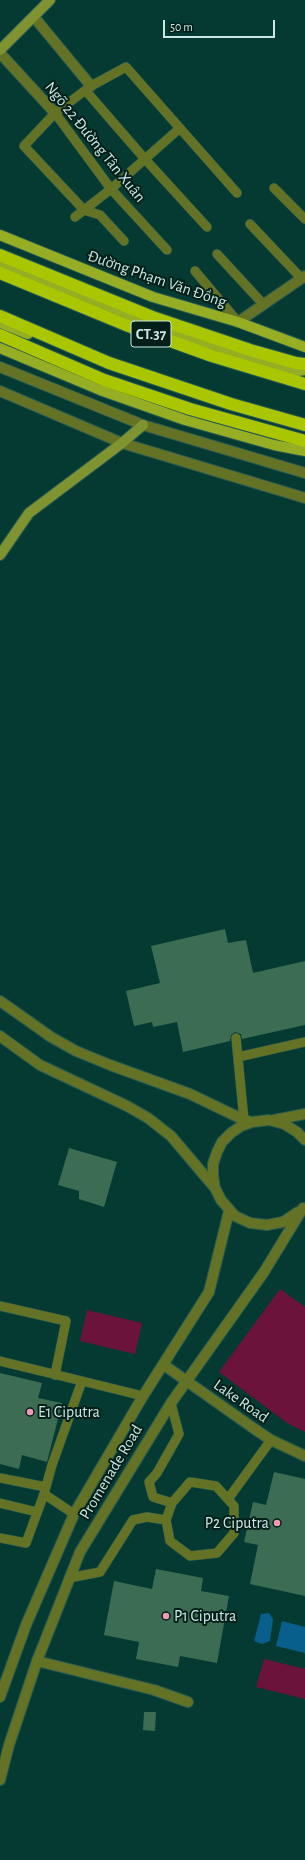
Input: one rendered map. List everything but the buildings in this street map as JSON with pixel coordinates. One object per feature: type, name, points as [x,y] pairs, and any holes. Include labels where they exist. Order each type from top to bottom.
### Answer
[{"type":"highway","points":[[0,255],[50,277],[155,318],[265,354],[296,363],[305,364]]},
{"type":"highway","name":"CT.37","points":[[0,273],[76,305],[204,354],[305,384]]},
{"type":"highway","name":"CT.37","points":[[0,316],[109,364],[231,404],[305,425]]},
{"type":"highway","points":[[0,335],[104,380],[190,409],[305,441]]},
{"type":"main road","points":[[0,50],[50,0]]},
{"type":"main road","name":"Đường Phạm Văn Đồng","points":[[0,235],[153,297],[238,322],[305,347]]},
{"type":"main road","points":[[0,262],[160,327],[273,365],[298,372],[305,370]]},
{"type":"main road","points":[[0,323],[110,369],[194,398],[305,429]]},
{"type":"main road","points":[[0,348],[100,390],[185,420],[274,445],[305,451]]},
{"type":"main road","points":[[0,555],[29,514],[122,443],[142,425]]},
{"type":"street","points":[[34,17],[88,89]]},
{"type":"street","name":"Ngõ 22 Đường Tân Xuân","points":[[0,53],[55,114]]},
{"type":"street","points":[[238,322],[303,278]]},
{"type":"street","points":[[0,367],[142,425],[305,473]]},
{"type":"street","points":[[0,391],[122,443],[305,498]]},
{"type":"street","points":[[0,1001],[51,1037],[76,1051],[190,1094],[248,1121],[269,1120],[305,1114]]},
{"type":"street","points":[[0,1036],[40,1065],[127,1106],[148,1118],[171,1136],[215,1188],[221,1200],[229,1211],[235,1216],[250,1223],[267,1225],[283,1222],[297,1213],[304,1206]]},
{"type":"street","points":[[269,1120],[284,1124],[297,1132],[305,1140]]},
{"type":"street","points":[[215,1188],[213,1164],[222,1142],[231,1133],[248,1121]]},
{"type":"street","name":"Promenade Road","points":[[0,1780],[9,1745],[37,1661],[80,1552],[171,1403],[264,1272],[304,1206]]},
{"type":"street","name":"Promenade Road","points":[[0,1697],[26,1625],[74,1514],[143,1396],[164,1365],[208,1292],[229,1211]]},
{"type":"street","name":"Lake Road","points":[[164,1365],[271,1440],[305,1456]]},
{"type":"street","points":[[37,1661],[154,1690],[188,1702]]},
{"type":"lane","points":[[124,241],[100,215],[84,210],[24,146],[55,114],[88,89],[126,66],[238,193]]},
{"type":"lane","points":[[88,89],[144,158],[206,227]]},
{"type":"lane","name":"Ngõ 22 Đường Tân Xuân","points":[[55,114],[111,189],[167,250]]},
{"type":"lane","points":[[75,217],[111,189],[144,158],[180,128]]},
{"type":"lane","points":[[274,188],[305,219]]},
{"type":"lane","points":[[250,224],[303,278]]},
{"type":"lane","points":[[217,254],[264,305]]},
{"type":"lane","points":[[195,271],[238,322]]},
{"type":"lane","points":[[236,1038],[248,1121]]},
{"type":"lane","points":[[238,1057],[305,1042]]},
{"type":"lane","points":[[0,1306],[66,1321],[55,1375]]},
{"type":"lane","points":[[0,1361],[143,1396]]},
{"type":"lane","points":[[0,1538],[26,1543],[82,1381]]},
{"type":"lane","points":[[171,1403],[179,1434],[157,1473],[149,1482],[153,1497],[172,1503]]},
{"type":"lane","points":[[228,1499],[271,1440]]},
{"type":"lane","points":[[0,1478],[45,1490],[74,1514]]},
{"type":"lane","points":[[190,1482],[216,1486],[228,1499],[234,1506],[234,1533],[217,1553],[190,1556],[170,1541],[166,1520],[172,1503],[190,1482]]},
{"type":"lane","points":[[0,1503],[37,1512]]},
{"type":"lane","points":[[69,1578],[100,1572],[133,1520],[147,1517],[166,1520]]},
{"type":"shaded area","points":[[280,1289],[305,1307],[305,1432],[287,1423],[219,1372]]},
{"type":"shaded area","points":[[87,1310],[142,1323],[135,1354],[80,1341]]},
{"type":"shaded area","points":[[264,1659],[305,1669],[305,1699],[256,1687]]},
{"type":"water","points":[[269,1613],[273,1619],[270,1641],[262,1644],[254,1641],[261,1614]]},
{"type":"water","points":[[282,1621],[305,1627],[305,1653],[276,1646]]},
{"type":"place","name":"E1 Ciputra","points":[[30,1412]]},
{"type":"place","name":"P2 Ciputra","points":[[277,1523]]},
{"type":"place","name":"P1 Ciputra","points":[[166,1616]]}]
